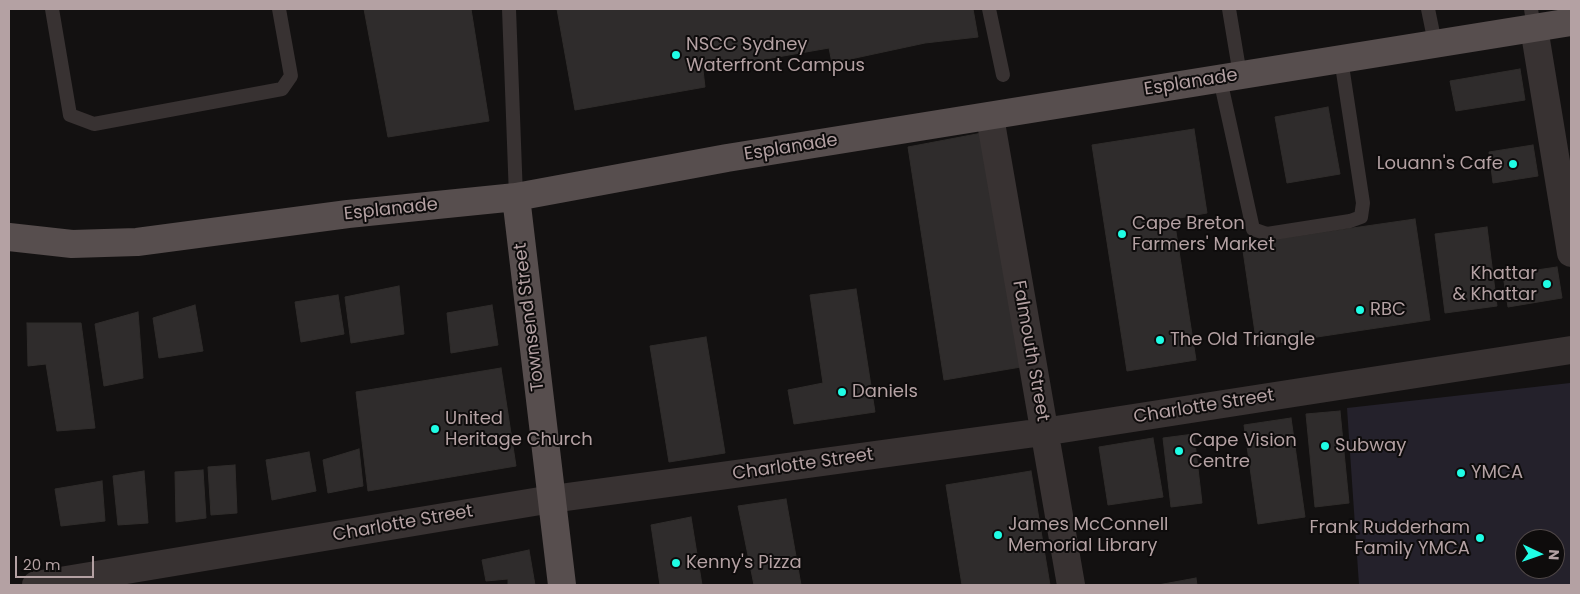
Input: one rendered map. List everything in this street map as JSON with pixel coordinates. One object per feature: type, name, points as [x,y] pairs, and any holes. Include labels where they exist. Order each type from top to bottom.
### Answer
[{"type":"main road","name":"Esplanade","points":[[9,238],[72,244],[138,242],[339,215],[516,197],[727,158],[1436,44],[1532,18],[1571,22]]},
{"type":"main road","name":"Townsend Street","points":[[516,197],[562,585]]},
{"type":"street","points":[[1532,18],[1571,253]]},
{"type":"street","name":"Falmouth Street","points":[[990,116],[1071,585]]},
{"type":"street","name":"Charlotte Street","points":[[36,585],[552,499],[1044,432],[1571,350]]},
{"type":"lane","points":[[52,9],[70,115],[94,124],[282,89],[291,76],[279,9]]},
{"type":"lane","points":[[509,9],[516,197]]},
{"type":"lane","points":[[989,9],[1003,75]]},
{"type":"lane","points":[[1229,9],[1230,77],[1249,215],[1253,229],[1267,234],[1350,221],[1361,217],[1364,203],[1341,59]]},
{"type":"lane","points":[[1428,9],[1436,44]]},
{"type":"shaded area","name":"YMCA","points":[[1570,383],[1571,585],[1359,585],[1347,408]]},
{"type":"building","points":[[364,9],[471,9],[489,121],[388,137]]},
{"type":"building","name":"NSCC Sydney Waterfront Campus","points":[[557,9],[973,9],[978,37],[925,43],[832,63],[829,48],[703,70],[705,87],[575,110]]},
{"type":"building","points":[[1520,69],[1525,100],[1456,111],[1450,81]]},
{"type":"building","points":[[1328,107],[1340,174],[1287,183],[1275,117]]},
{"type":"building","points":[[1194,129],[1207,213],[1174,219],[1196,360],[1127,371],[1092,145]]},
{"type":"building","points":[[982,133],[1021,367],[944,380],[908,147]]},
{"type":"building","points":[[1533,145],[1538,176],[1493,183],[1489,152]]},
{"type":"building","points":[[1415,219],[1430,320],[1257,346],[1242,244]]},
{"type":"building","points":[[1487,227],[1497,306],[1445,313],[1435,234]]},
{"type":"building","points":[[1557,267],[1562,298],[1508,307],[1503,275]]},
{"type":"building","points":[[399,286],[404,334],[351,343],[345,297]]},
{"type":"building","points":[[856,289],[875,412],[794,424],[788,390],[823,383],[810,295]]},
{"type":"building","points":[[338,295],[344,334],[301,342],[295,302]]},
{"type":"building","points":[[195,305],[203,351],[159,358],[153,318]]},
{"type":"building","points":[[492,305],[498,345],[451,353],[447,313]]},
{"type":"building","points":[[138,312],[143,378],[104,386],[95,324]]},
{"type":"building","points":[[27,323],[81,323],[95,428],[57,431],[46,364],[28,366]]},
{"type":"building","points":[[706,337],[725,453],[669,462],[650,346]]},
{"type":"building","name":"United Heritage Church","points":[[501,368],[516,466],[368,491],[356,392]]},
{"type":"building","points":[[1340,411],[1349,503],[1315,507],[1306,414]]},
{"type":"building","points":[[1291,418],[1305,517],[1258,524],[1244,425]]},
{"type":"building","points":[[1194,434],[1202,503],[1171,507],[1163,438]]},
{"type":"building","points":[[1153,438],[1163,497],[1108,505],[1099,447]]},
{"type":"building","points":[[359,449],[363,486],[328,493],[323,460]]},
{"type":"building","points":[[309,452],[316,491],[272,500],[266,460]]},
{"type":"building","points":[[235,465],[237,513],[211,515],[208,467]]},
{"type":"building","points":[[203,470],[206,518],[176,522],[175,472]]},
{"type":"building","points":[[144,471],[148,523],[118,525],[113,476]]},
{"type":"building","name":"James McConnell Memorial Library","points":[[1031,471],[1050,585],[962,585],[946,485]]},
{"type":"building","points":[[102,481],[105,521],[61,526],[55,489]]},
{"type":"building","points":[[786,499],[801,585],[754,585],[738,506]]},
{"type":"building","points":[[691,517],[702,585],[660,585],[651,525]]},
{"type":"building","points":[[529,550],[535,585],[508,585],[508,579],[486,581],[482,560]]},
{"type":"building","points":[[1196,578],[1197,585],[1158,585]]},
{"type":"place","name":"NSCC Sydney Waterfront Campus","points":[[676,55]]},
{"type":"place","name":"Louann's Cafe","points":[[1513,164]]},
{"type":"place","name":"Cape Breton Farmers' Market","points":[[1122,234]]},
{"type":"place","name":"Khattar & Khattar","points":[[1547,284]]},
{"type":"place","name":"RBC","points":[[1360,310]]},
{"type":"place","name":"The Old Triangle","points":[[1160,340]]},
{"type":"place","name":"Daniels","points":[[842,392]]},
{"type":"place","name":"United Heritage Church","points":[[435,429]]},
{"type":"place","name":"Subway","points":[[1325,446]]},
{"type":"place","name":"Cape Vision Centre","points":[[1179,451]]},
{"type":"place","name":"YMCA","points":[[1461,473]]},
{"type":"place","name":"James McConnell Memorial Library","points":[[998,535]]},
{"type":"place","name":"Frank Rudderham Family YMCA","points":[[1480,538]]},
{"type":"place","name":"Kenny's Pizza","points":[[676,563]]}]
